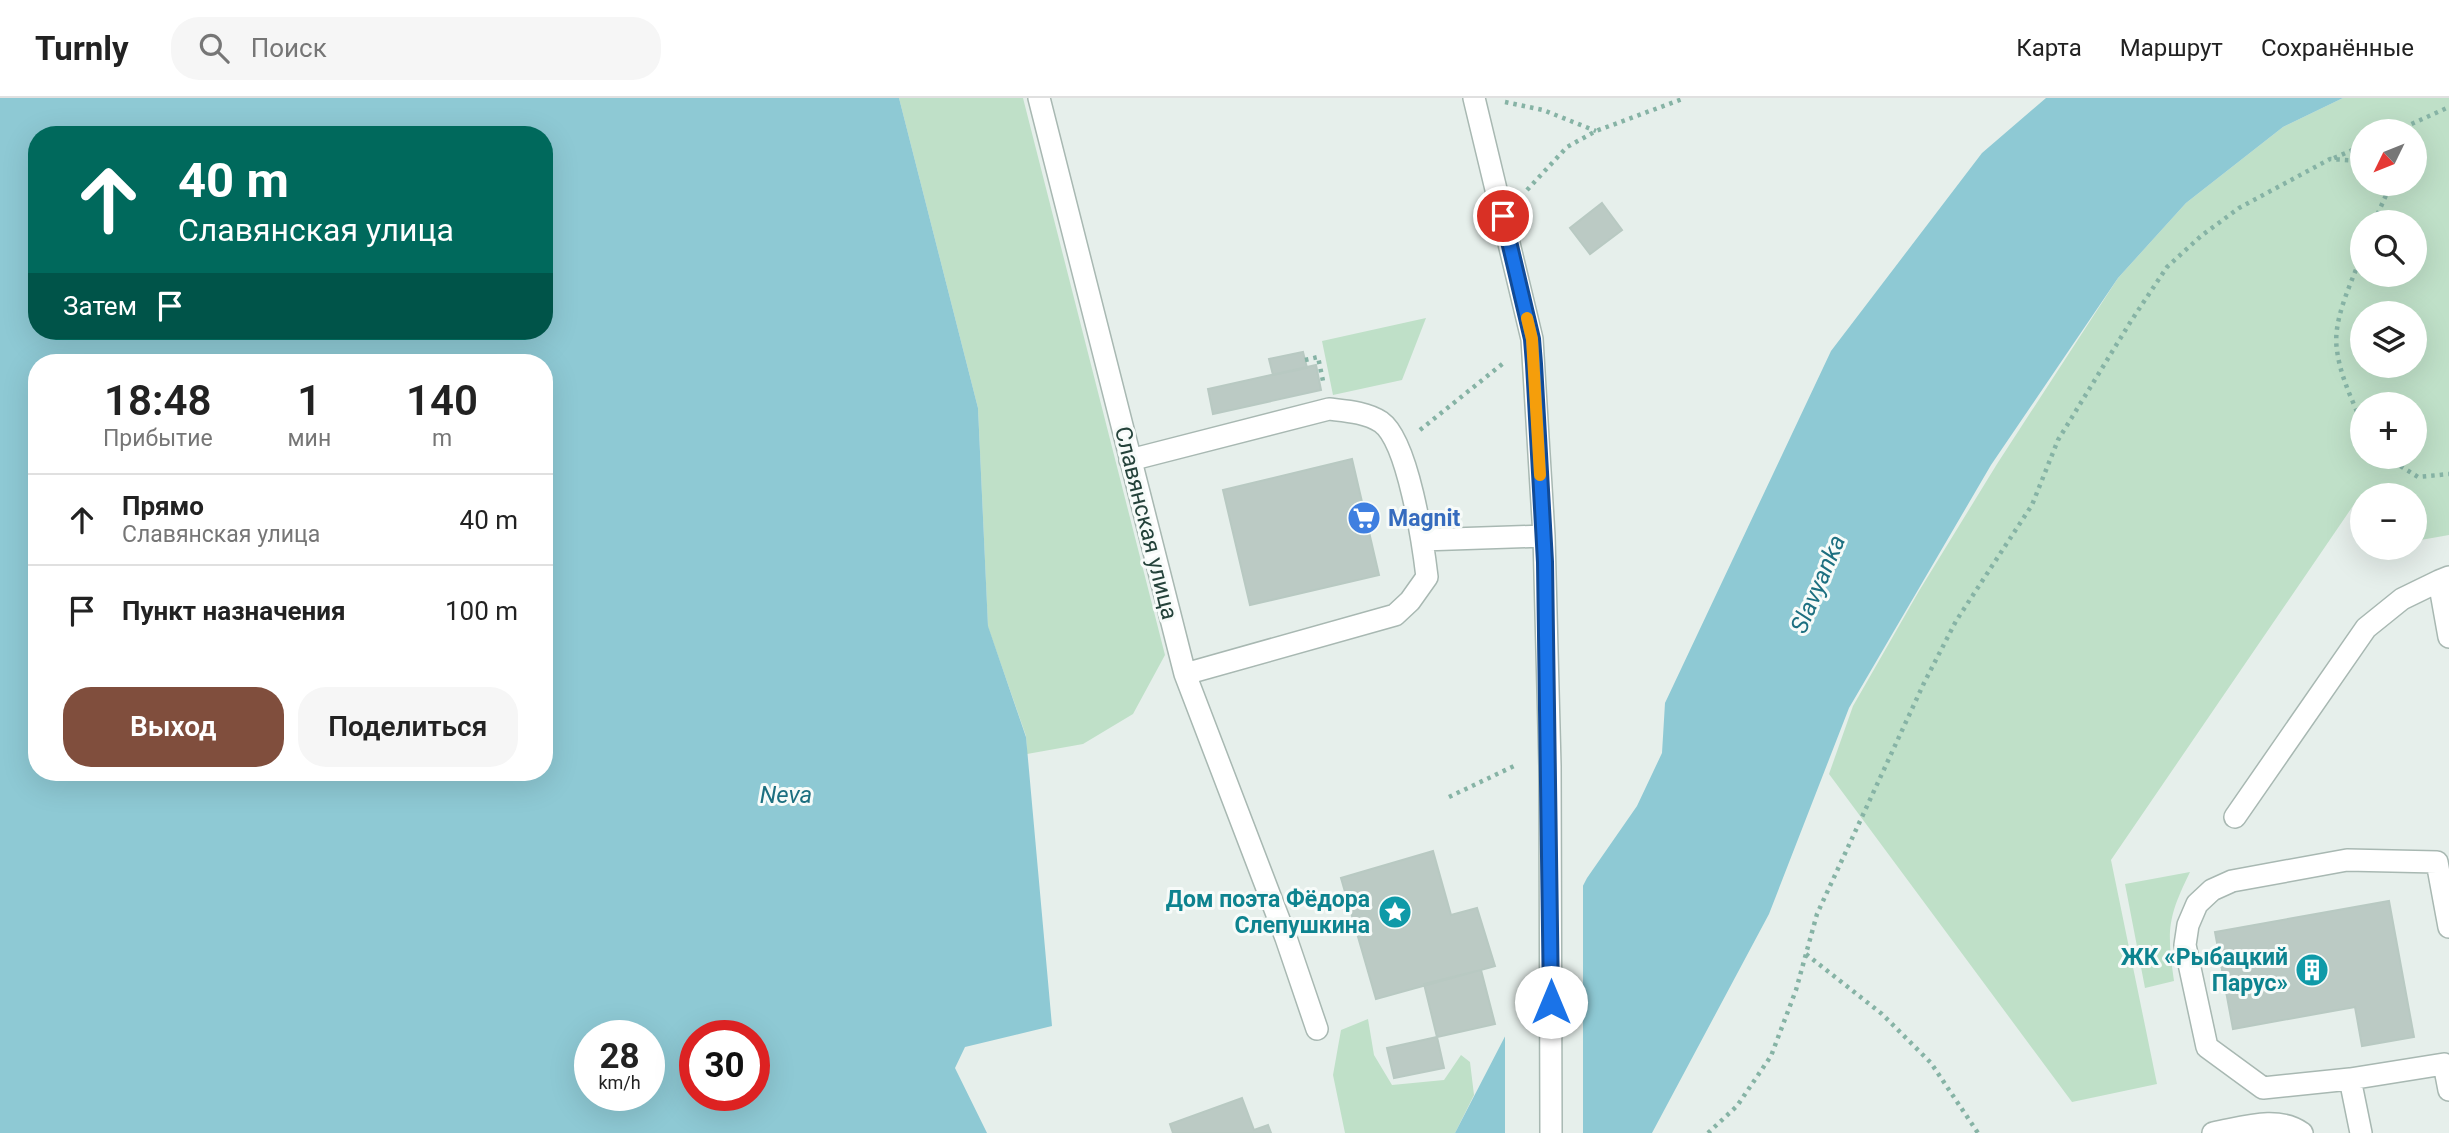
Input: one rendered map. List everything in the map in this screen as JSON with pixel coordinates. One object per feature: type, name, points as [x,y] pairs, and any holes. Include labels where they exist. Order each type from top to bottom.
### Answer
[{"type":"street","name":"Славянская улица","points":[[1039,98],[1185,674],[1286,938],[1317,1029]]},
{"type":"street","points":[[1474,98],[1532,339],[1544,536],[1550,766],[1551,1133]]},
{"type":"street","points":[[1130,460],[1329,409],[1360,412],[1382,423],[1399,445],[1423,540],[1427,577],[1410,601],[1395,615],[1185,674]]},
{"type":"street","points":[[1423,540],[1511,540],[1544,536]]},
{"type":"street","points":[[2235,817],[2366,628],[2402,599],[2444,579],[2449,637]]},
{"type":"street","points":[[2449,928],[2443,862],[2347,860],[2232,881],[2212,890],[2197,904],[2188,925],[2185,945],[2207,1047],[2263,1088],[2350,1079],[2447,1062],[2449,1090]]},
{"type":"street","points":[[2350,1079],[2361,1133]]},
{"type":"street","points":[[2213,1133],[2272,1123],[2292,1126],[2302,1133]]},
{"type":"path","points":[[1527,190],[1567,147],[1596,131],[1685,98]]},
{"type":"path","points":[[1505,102],[1542,110],[1596,131]]},
{"type":"path","points":[[2422,119],[2449,107]]},
{"type":"path","points":[[1708,1133],[1737,1106],[1771,1056],[1817,914],[1924,683],[1956,621],[2032,505],[2058,440],[2097,372],[2167,267],[2202,236],[2239,208],[2350,151]]},
{"type":"path","points":[[2330,159],[2350,160]]},
{"type":"path","points":[[2350,394],[2336,348],[2340,321],[2351,287]]},
{"type":"path","points":[[1399,445],[1447,411],[1532,339]]},
{"type":"path","points":[[2405,469],[2418,477],[2449,474]]},
{"type":"path","points":[[1449,796],[1516,765]]},
{"type":"path","points":[[1805,954],[1882,1014],[1931,1063],[1978,1133]]},
{"type":"green space","points":[[899,98],[1023,98],[1165,655],[1133,714],[1083,744],[1027,754],[1026,736],[988,627],[978,408]]},
{"type":"green space","points":[[2343,98],[2449,98],[2449,535],[2427,539],[2427,483],[2350,483],[2350,510],[2111,860],[2157,1084],[2072,1102],[1829,774],[1853,706],[1997,464],[2118,278],[2186,203],[2283,127]]},
{"type":"green space","points":[[1426,318],[1402,380],[1333,395],[1322,341]]},
{"type":"green space","points":[[2190,872],[2177,902],[2171,925],[2170,949],[2174,981],[2145,988],[2125,884]]},
{"type":"green space","points":[[1368,1019],[1374,1055],[1392,1085],[1444,1080],[1461,1055],[1470,1062],[1474,1095],[1455,1133],[1345,1133],[1333,1075],[1341,1030]]},
{"type":"water","name":"Neva","points":[[0,98],[899,98],[978,408],[988,626],[1026,737],[1052,1026],[965,1047],[955,1068],[987,1133],[0,1133]]},
{"type":"water","name":"Slavyanka","points":[[2046,98],[2343,98],[2283,127],[2186,203],[2118,278],[1991,465],[1849,708],[1769,914],[1652,1133],[1455,1133],[1587,878],[1637,806],[1662,753],[1665,703],[1831,351],[1982,153]]},
{"type":"pier","points":[[1583,879],[1583,1133],[1505,1133],[1505,1029]]},
{"type":"building","points":[[1602,203],[1622,230],[1590,254],[1570,228]]},
{"type":"building","points":[[1303,352],[1307,368],[1273,375],[1269,359]]},
{"type":"building","points":[[1316,365],[1321,390],[1213,414],[1208,389]]},
{"type":"building","points":[[1352,459],[1379,575],[1250,605],[1223,490]]},
{"type":"building","points":[[1433,851],[1451,915],[1477,908],[1495,966],[1376,999],[1341,878]]},
{"type":"building","name":"ЖК «Рыбацкий Парус»","points":[[2389,901],[2414,1037],[2362,1046],[2355,1007],[2233,1029],[2215,932]]},
{"type":"building","points":[[1481,970],[1495,1024],[1437,1037],[1424,984]]},
{"type":"building","points":[[1437,1037],[1444,1068],[1394,1078],[1387,1048]]},
{"type":"building","points":[[1242,1098],[1254,1130],[1268,1125],[1271,1133],[1173,1133],[1170,1124]]},
{"type":"slow traffic","points":[[1527,318],[1532,339],[1540,475]]},
{"type":"place","name":"Magnit","points":[[1364,518]]},
{"type":"place","name":"Дом поэта Фёдора Слепушкина","points":[[1395,912]]},
{"type":"place","name":"ЖК «Рыбацкий Парус»","points":[[2312,970]]},
{"type":"route","points":[[1503,216],[1532,339],[1534,364],[1545,562],[1550,766],[1551,1002]]}]
